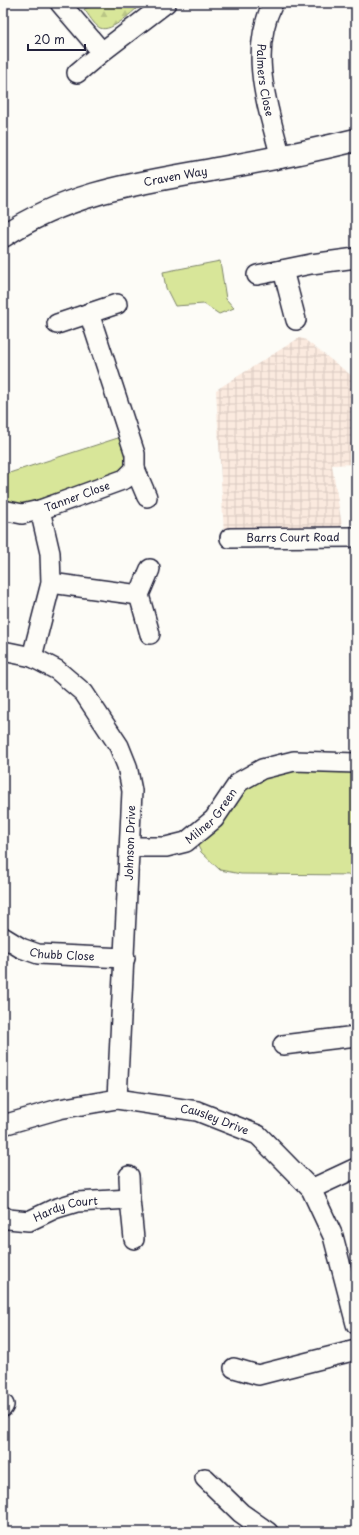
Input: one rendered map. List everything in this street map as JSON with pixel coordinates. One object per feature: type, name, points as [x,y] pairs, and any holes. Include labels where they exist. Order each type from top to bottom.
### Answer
[{"type":"street","points":[[60,3],[102,52]]},
{"type":"street","points":[[77,73],[166,3]]},
{"type":"street","name":"Palmers Close","points":[[273,3],[269,11],[260,47],[262,85],[281,158]]},
{"type":"street","name":"Craven Way","points":[[3,236],[22,223],[60,205],[90,195],[120,187],[281,158],[356,140]]},
{"type":"street","points":[[257,275],[311,264],[356,258]]},
{"type":"street","points":[[284,270],[296,320]]},
{"type":"street","points":[[57,324],[117,304]]},
{"type":"street","points":[[89,313],[135,454],[135,469],[147,497]]},
{"type":"street","name":"Tanner Close","points":[[32,657],[51,583],[50,553],[40,510],[125,479],[135,469]]},
{"type":"street","points":[[3,510],[22,514],[40,510]]},
{"type":"street","name":"Barrs Court Road","points":[[230,538],[356,537]]},
{"type":"street","points":[[150,569],[139,595],[150,634]]},
{"type":"street","points":[[51,583],[139,595]]},
{"type":"street","name":"Johnson Drive","points":[[3,651],[32,657],[58,670],[84,693],[119,746],[128,766],[132,791],[117,1099]]},
{"type":"street","name":"Milner Green","points":[[130,847],[166,847],[186,842],[214,818],[239,782],[262,768],[294,761],[356,763]]},
{"type":"street","name":"Chubb Close","points":[[3,938],[21,948],[38,954],[125,958]]},
{"type":"street","points":[[283,1045],[356,1036]]},
{"type":"street","name":"Causley Drive","points":[[3,1125],[59,1109],[117,1099],[197,1111],[258,1135],[311,1189],[333,1236],[356,1324]]},
{"type":"street","points":[[311,1189],[356,1168]]},
{"type":"street","points":[[129,1176],[134,1239]]},
{"type":"street","name":"Hardy Court","points":[[3,1216],[8,1219],[29,1221],[54,1209],[77,1202],[130,1199]]},
{"type":"street","points":[[234,1368],[258,1375],[356,1350]]},
{"type":"street","points":[[205,1478],[241,1513],[268,1532]]},
{"type":"shaded area","points":[[299,338],[304,339],[356,379],[356,464],[332,465],[343,531],[224,535],[216,390]]},
{"type":"green space","points":[[101,3],[143,3],[117,24],[105,29],[100,28],[84,9]]},
{"type":"green space","points":[[220,261],[226,299],[234,308],[219,314],[204,304],[175,306],[166,288],[163,272]]},
{"type":"green space","points":[[121,437],[126,451],[126,460],[123,468],[119,472],[15,507],[3,505],[3,475]]},
{"type":"green space","points":[[303,770],[356,770],[356,875],[241,874],[220,870],[201,852],[198,846],[200,840],[214,832],[245,790],[256,782],[275,773]]}]
